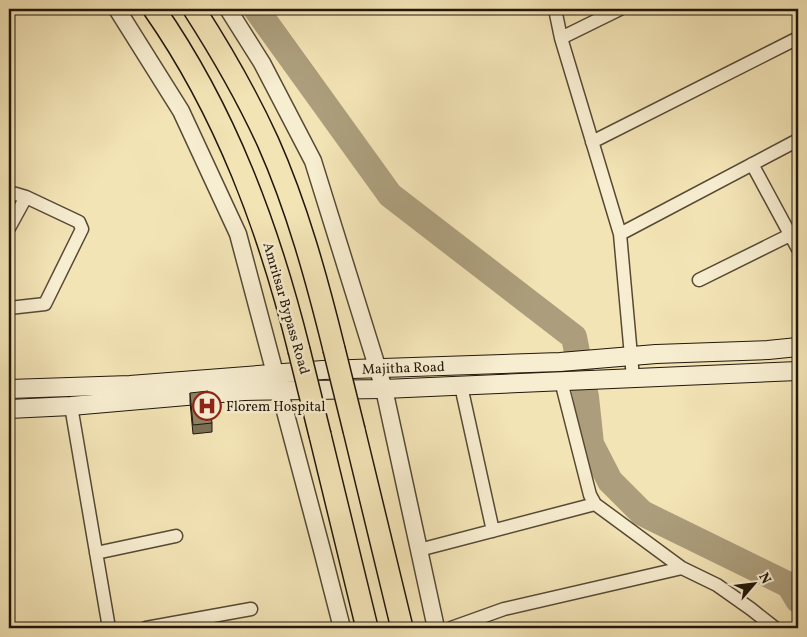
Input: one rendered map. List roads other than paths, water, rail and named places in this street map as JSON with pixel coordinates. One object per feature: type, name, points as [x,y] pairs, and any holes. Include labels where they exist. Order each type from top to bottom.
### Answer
[{"type":"highway","name":"Amritsar Bypass Road","points":[[154,9],[195,76],[230,142],[260,213],[291,317],[367,628]]},
{"type":"highway","points":[[194,9],[238,83],[268,142],[298,221],[334,349],[402,628]]},
{"type":"main road","name":"Majitha Road","points":[[9,389],[130,385],[275,372],[568,361],[798,347]]},
{"type":"main road","name":"Majitha Road","points":[[10,409],[71,406],[244,391],[280,392],[384,389],[798,371]]},
{"type":"street","points":[[117,9],[181,111],[238,234],[342,628]]},
{"type":"street","points":[[228,9],[262,63],[313,162],[384,389],[436,628]]},
{"type":"street","points":[[555,9],[561,38],[620,234],[633,378]]},
{"type":"street","points":[[561,38],[620,9]]},
{"type":"street","points":[[592,142],[798,38]]},
{"type":"street","points":[[620,234],[798,140]]},
{"type":"street","points":[[752,164],[794,233],[798,249]]},
{"type":"street","points":[[9,192],[26,197],[79,222],[82,229],[45,304],[9,308]]},
{"type":"street","points":[[9,228],[26,197]]},
{"type":"street","points":[[699,280],[794,233]]},
{"type":"street","points":[[565,380],[590,495],[594,504],[682,568],[717,585],[775,628]]},
{"type":"street","points":[[9,382],[10,409]]},
{"type":"street","points":[[461,386],[493,531]]},
{"type":"street","points":[[71,406],[109,628]]},
{"type":"street","points":[[419,550],[594,504]]},
{"type":"street","points":[[96,553],[176,536]]},
{"type":"street","points":[[451,628],[504,609],[682,568]]},
{"type":"street","points":[[146,628],[251,609]]},
{"type":"waterway","points":[[256,9],[390,195],[574,337],[586,397],[591,444],[610,481],[642,513],[789,585],[798,600]]},
{"type":"place","name":"Florem Hospital","points":[[207,406]]}]
